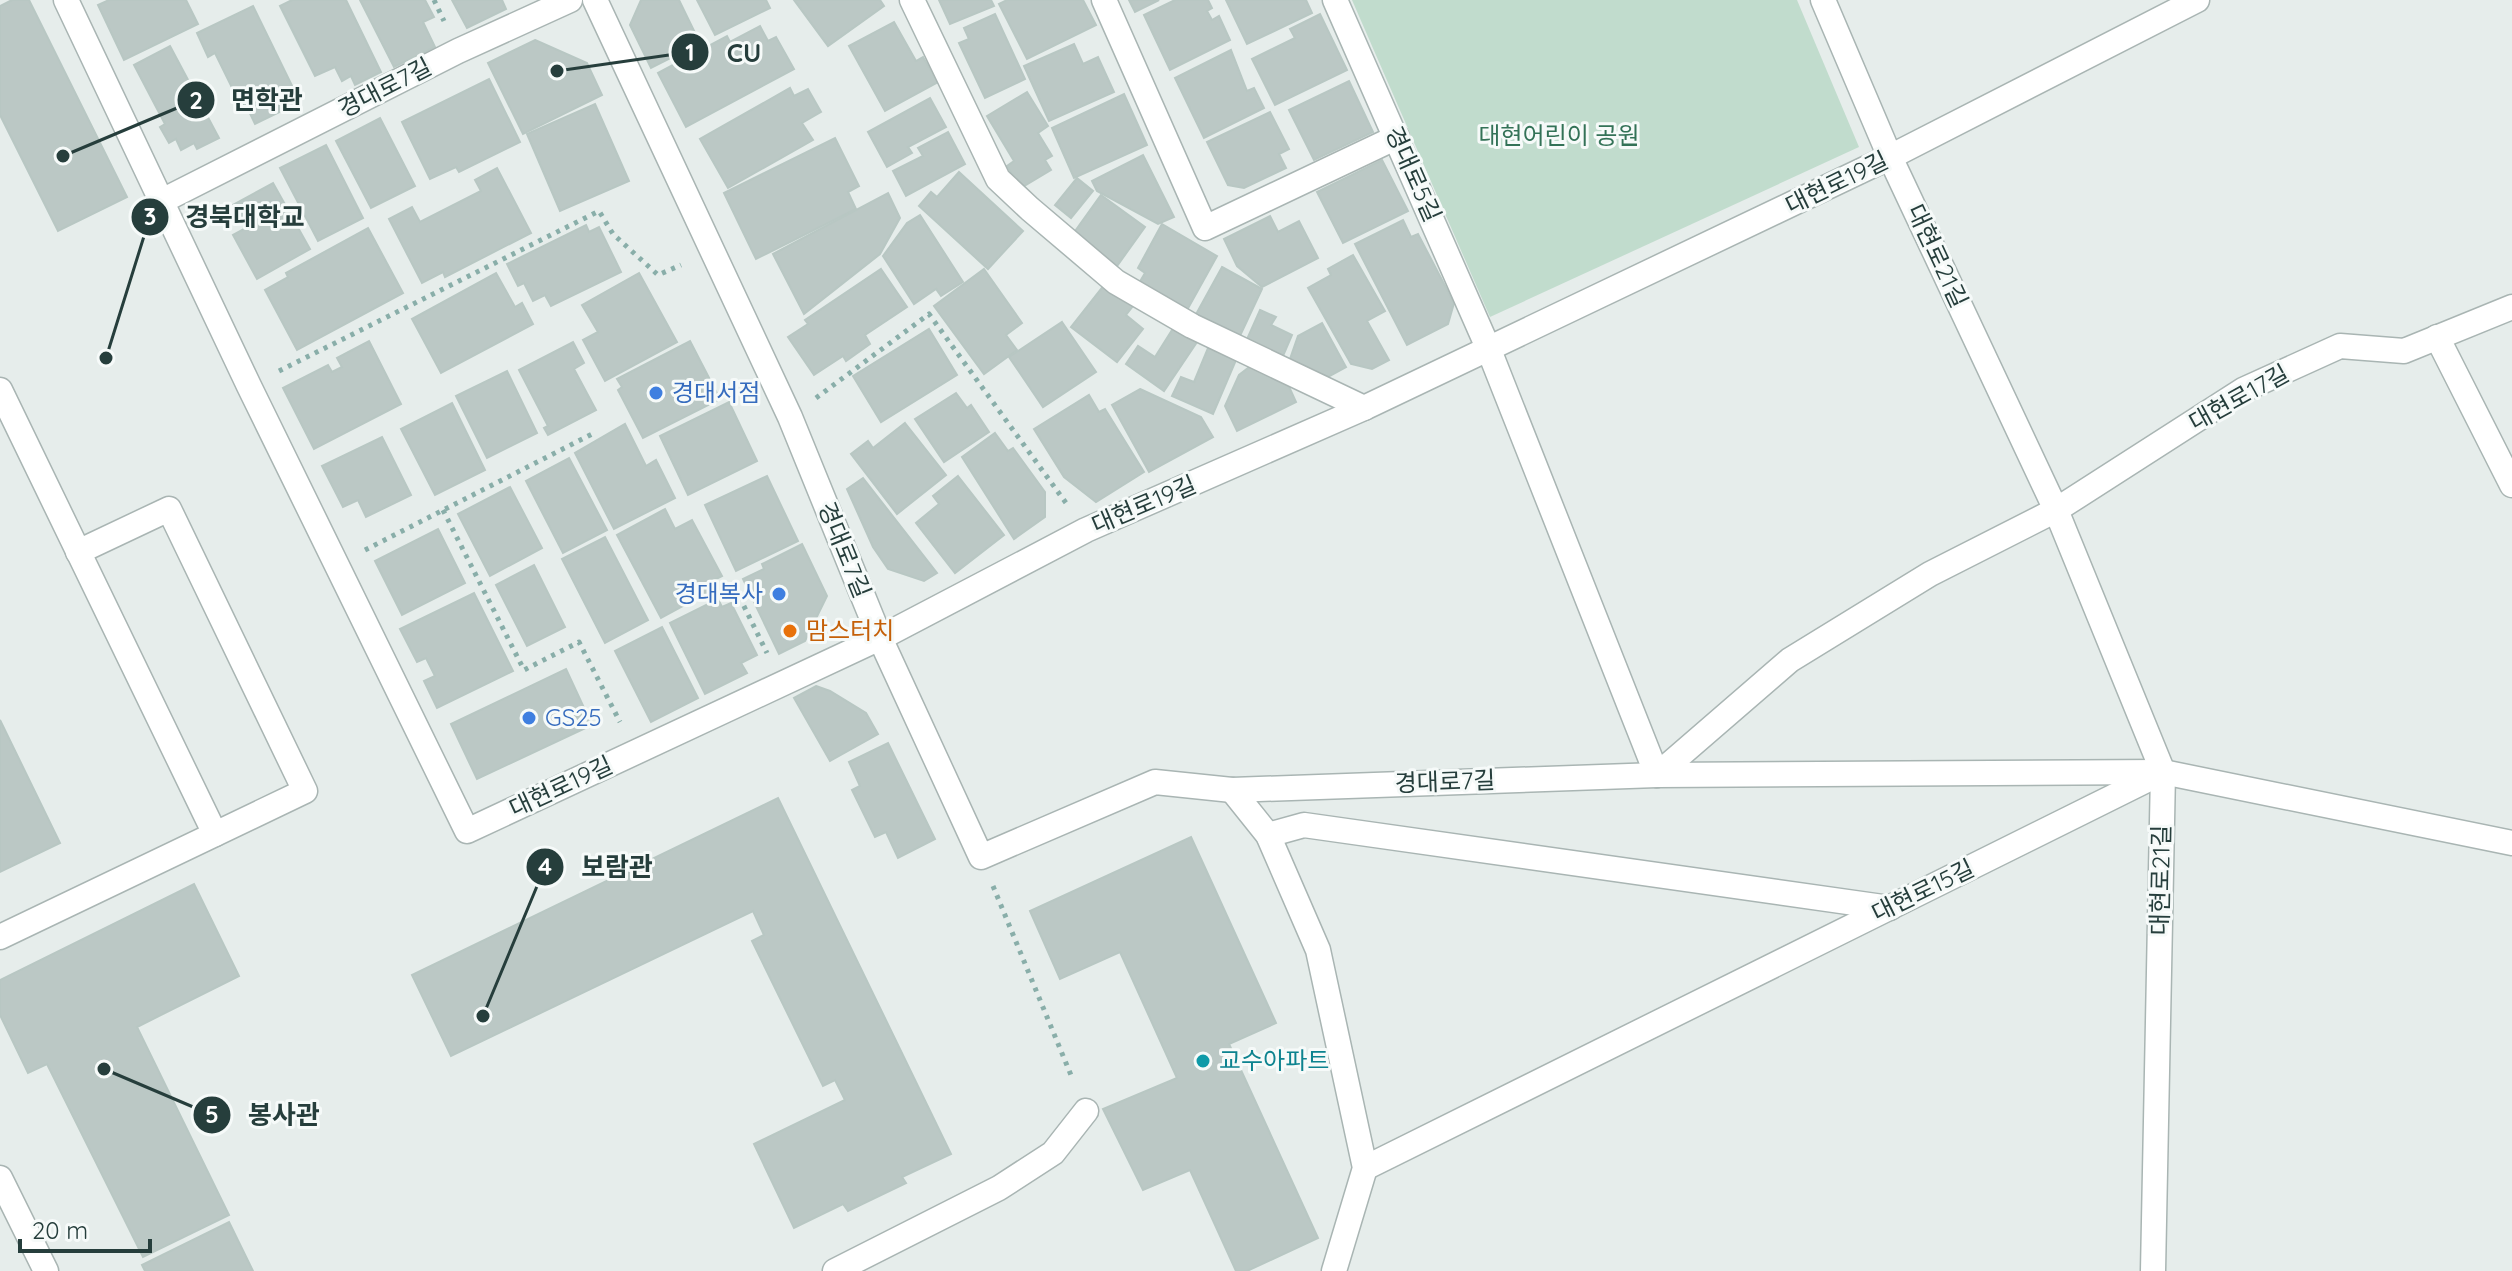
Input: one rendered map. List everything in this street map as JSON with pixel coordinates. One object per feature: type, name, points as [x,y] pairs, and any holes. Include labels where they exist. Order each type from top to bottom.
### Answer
[{"type":"street","name":"대현로19길","points":[[66,0],[160,202],[467,831],[880,638],[1086,530],[1364,408],[1890,157],[2184,3]]},
{"type":"street","name":"경대로7길","points":[[160,202],[458,51],[570,0]]},
{"type":"street","name":"경대로7길","points":[[595,0],[790,417],[880,638],[981,857],[1155,782],[1232,790],[1657,775],[2163,772]]},
{"type":"street","points":[[912,0],[998,179],[1030,209],[1116,282],[1192,326],[1364,408]]},
{"type":"street","points":[[1104,0],[1205,228],[1397,137]]},
{"type":"street","name":"경대로5길","points":[[1335,0],[1489,350]]},
{"type":"street","name":"대현로21길","points":[[1823,0],[1890,157],[2056,510],[2163,772],[2153,1271]]},
{"type":"street","name":"대현로17길","points":[[2056,510],[2243,390],[2340,346],[2404,351],[2512,307]]},
{"type":"street","points":[[2437,337],[2512,485]]},
{"type":"street","points":[[1489,350],[1657,775],[1790,660],[1930,574],[2056,510]]},
{"type":"street","points":[[0,390],[215,834]]},
{"type":"street","points":[[0,937],[305,791],[169,509],[78,552]]},
{"type":"street","points":[[2163,772],[2512,843]]},
{"type":"street","name":"대현로15길","points":[[1365,1168],[2163,772]]},
{"type":"street","points":[[1232,790],[1268,835],[1318,950],[1365,1168],[1334,1271]]},
{"type":"street","points":[[1268,835],[1304,825],[1890,908]]},
{"type":"street","points":[[835,1271],[999,1188],[1053,1153],[1086,1111]]},
{"type":"street","points":[[0,1178],[46,1271]]},
{"type":"path","points":[[249,386],[599,211],[613,234],[658,275],[711,252]]},
{"type":"path","points":[[790,417],[929,314],[1086,530]]},
{"type":"path","points":[[336,565],[594,433]]},
{"type":"path","points":[[443,510],[524,670],[579,642],[635,752]]},
{"type":"path","points":[[735,588],[782,683]]},
{"type":"path","points":[[981,857],[1086,1111]]},
{"type":"green space","name":"대현어린이 공원","points":[[1352,0],[1797,0],[1859,147],[1490,317]]},
{"type":"building","points":[[12,0],[29,0],[127,197],[58,231],[0,115],[0,6]]},
{"type":"building","points":[[109,0],[186,0],[198,24],[124,60],[98,5]]},
{"type":"building","points":[[292,0],[346,0],[381,72],[355,85],[351,76],[342,81],[335,67],[315,76],[280,6]]},
{"type":"building","points":[[360,0],[425,0],[434,17],[423,22],[435,47],[394,67]]},
{"type":"building","points":[[452,0],[502,0],[506,9],[467,28]]},
{"type":"building","points":[[641,0],[679,0],[700,43],[651,68],[630,25]]},
{"type":"building","points":[[697,0],[766,0],[770,8],[715,35]]},
{"type":"building","points":[[794,0],[880,0],[884,6],[828,46]]},
{"type":"building","points":[[939,0],[991,0],[994,6],[950,24]]},
{"type":"building","points":[[1007,0],[1083,0],[1096,25],[1027,59],[999,4]]},
{"type":"building","points":[[1129,0],[1159,0],[1135,12]]},
{"type":"building","points":[[1175,0],[1208,0],[1212,8],[1207,11],[1212,20],[1219,16],[1230,40],[1170,70],[1144,15]]},
{"type":"building","points":[[1226,0],[1306,0],[1312,13],[1247,44]]},
{"type":"building","points":[[253,6],[300,102],[255,124],[245,103],[241,106],[215,53],[208,57],[197,33]]},
{"type":"building","points":[[995,14],[1025,79],[985,98],[959,43],[969,39],[964,28]]},
{"type":"building","points":[[1320,14],[1347,70],[1275,105],[1252,59],[1295,38],[1290,29]]},
{"type":"building","points":[[894,22],[916,61],[923,57],[938,82],[885,111],[849,46]]},
{"type":"building","points":[[760,26],[768,41],[776,37],[794,69],[686,127],[658,73],[727,36],[730,42]]},
{"type":"building","points":[[535,40],[587,63],[602,95],[523,134],[488,63]]},
{"type":"building","points":[[1074,44],[1083,64],[1098,57],[1114,92],[1049,121],[1024,66]]},
{"type":"building","points":[[170,46],[219,138],[197,149],[194,143],[181,150],[176,139],[169,143],[160,127],[165,124],[134,65]]},
{"type":"building","points":[[1231,50],[1247,91],[1254,88],[1264,108],[1204,138],[1175,78]]},
{"type":"building","points":[[489,79],[520,142],[459,172],[456,167],[430,179],[402,122]]},
{"type":"building","points":[[1349,81],[1373,132],[1314,160],[1289,110]]},
{"type":"building","points":[[790,88],[794,96],[808,89],[821,112],[802,123],[813,140],[728,188],[700,139]]},
{"type":"building","points":[[1027,92],[1048,126],[1038,133],[1052,156],[1045,160],[1051,170],[1021,188],[1007,166],[1014,161],[987,116]]},
{"type":"building","points":[[1124,94],[1147,145],[1074,178],[1052,128]]},
{"type":"building","points":[[930,98],[946,127],[908,147],[912,153],[887,167],[868,132]]},
{"type":"building","points":[[595,104],[629,181],[560,211],[527,134]]},
{"type":"building","points":[[1270,112],[1289,149],[1279,154],[1286,168],[1244,188],[1228,185],[1207,142]]},
{"type":"building","points":[[380,118],[415,186],[371,208],[336,141]]},
{"type":"building","points":[[948,132],[965,164],[906,196],[893,171],[923,156],[918,148]]},
{"type":"building","points":[[835,138],[859,186],[848,192],[856,209],[756,259],[724,193]]},
{"type":"building","points":[[326,145],[363,218],[318,241],[280,168]]},
{"type":"building","points":[[1143,155],[1174,217],[1158,224],[1097,191],[1092,181]]},
{"type":"building","points":[[1382,160],[1408,211],[1343,243],[1317,192]]},
{"type":"building","points":[[497,168],[531,233],[445,277],[443,272],[422,283],[389,219],[412,207],[420,222],[481,191],[475,180]]},
{"type":"building","points":[[959,172],[1023,231],[988,269],[919,206],[931,192],[937,197]]},
{"type":"building","points":[[1077,178],[1093,191],[1071,218],[1055,205]]},
{"type":"building","points":[[273,183],[310,249],[257,279],[233,235],[246,228],[233,205]]},
{"type":"building","points":[[888,193],[900,218],[880,254],[804,314],[773,254]]},
{"type":"building","points":[[1101,195],[1145,227],[1117,266],[1073,234]]},
{"type":"building","points":[[920,215],[963,282],[941,296],[936,289],[914,304],[883,256],[907,223]]},
{"type":"building","points":[[1270,216],[1278,232],[1299,221],[1318,258],[1262,287],[1237,266],[1224,239]]},
{"type":"building","points":[[1403,220],[1411,237],[1418,234],[1454,303],[1448,324],[1407,345],[1355,244]]},
{"type":"building","points":[[1162,224],[1217,256],[1186,312],[1138,285],[1145,273],[1138,268]]},
{"type":"building","points":[[586,225],[589,232],[599,227],[621,272],[551,306],[545,295],[533,301],[524,283],[518,286],[507,264]]},
{"type":"building","points":[[368,228],[403,293],[297,350],[265,290],[288,277],[286,273]]},
{"type":"building","points":[[1353,255],[1385,311],[1367,321],[1389,360],[1372,369],[1351,364],[1308,288],[1331,275],[1328,269]]},
{"type":"building","points":[[1222,267],[1262,289],[1238,340],[1195,316]]},
{"type":"building","points":[[881,269],[907,307],[865,335],[870,344],[846,361],[843,356],[814,375],[788,337],[808,324],[805,320]]},
{"type":"building","points":[[984,269],[1022,323],[1006,335],[1017,350],[984,374],[934,306]]},
{"type":"building","points":[[496,273],[515,307],[522,303],[533,324],[441,373],[412,319]]},
{"type":"building","points":[[639,273],[677,342],[605,381],[583,340],[598,332],[582,305]]},
{"type":"building","points":[[1105,284],[1133,306],[1126,315],[1143,329],[1117,362],[1071,327]]},
{"type":"building","points":[[1260,310],[1276,317],[1271,325],[1292,335],[1280,363],[1244,346]]},
{"type":"building","points":[[1062,322],[1096,372],[1043,407],[1009,357]]},
{"type":"building","points":[[1322,323],[1346,367],[1328,377],[1289,362],[1298,336]]},
{"type":"building","points":[[1174,327],[1197,342],[1164,391],[1126,364],[1138,346],[1155,357]]},
{"type":"building","points":[[929,329],[957,375],[881,422],[853,376]]},
{"type":"building","points":[[369,341],[401,404],[314,449],[283,388],[328,365],[332,372],[342,367],[337,358]]},
{"type":"building","points":[[690,341],[720,399],[643,438],[618,390],[622,387],[617,379]]},
{"type":"building","points":[[573,342],[584,363],[574,369],[596,410],[548,435],[544,428],[548,426],[519,370]]},
{"type":"building","points":[[1208,348],[1236,360],[1213,414],[1172,396],[1181,377],[1194,382]]},
{"type":"building","points":[[1252,365],[1286,380],[1296,402],[1237,431],[1225,406],[1239,375]]},
{"type":"building","points":[[507,371],[537,433],[487,458],[456,396]]},
{"type":"building","points":[[1140,389],[1201,417],[1213,437],[1149,472],[1112,405]]},
{"type":"building","points":[[956,393],[967,408],[971,405],[989,432],[944,462],[915,419]]},
{"type":"building","points":[[1089,395],[1099,412],[1105,409],[1144,472],[1096,502],[1064,477],[1034,429]]},
{"type":"building","points":[[729,402],[757,461],[688,495],[660,436]]},
{"type":"building","points":[[452,403],[485,470],[435,495],[401,429]]},
{"type":"building","points":[[905,423],[946,475],[897,514],[851,454],[868,441],[873,448]]},
{"type":"building","points":[[625,424],[646,466],[656,460],[675,498],[614,529],[575,453]]},
{"type":"building","points":[[995,433],[1008,451],[1013,448],[1045,492],[1045,517],[1014,539],[962,457]]},
{"type":"building","points":[[382,437],[411,495],[366,517],[358,500],[343,507],[322,466]]},
{"type":"building","points":[[569,458],[607,530],[563,553],[526,481]]},
{"type":"building","points":[[767,476],[798,541],[736,571],[705,505]]},
{"type":"building","points":[[958,476],[1004,535],[955,573],[916,523],[939,504],[933,496]]},
{"type":"building","points":[[863,478],[937,573],[924,581],[888,569],[873,547],[847,489]]},
{"type":"building","points":[[510,487],[542,548],[490,576],[458,514]]},
{"type":"building","points":[[665,509],[675,529],[692,520],[722,576],[710,582],[714,589],[661,618],[617,535]]},
{"type":"building","points":[[438,529],[465,583],[402,615],[375,561]]},
{"type":"building","points":[[605,537],[648,620],[605,643],[562,559]]},
{"type":"building","points":[[802,544],[827,596],[805,641],[779,654],[743,579],[764,569],[762,564]]},
{"type":"building","points":[[534,565],[565,627],[527,646],[496,585]]},
{"type":"building","points":[[474,593],[513,671],[437,708],[424,681],[435,676],[426,658],[417,662],[400,629]]},
{"type":"building","points":[[718,599],[722,607],[731,603],[757,655],[741,663],[747,673],[705,694],[670,623]]},
{"type":"building","points":[[662,627],[698,698],[651,722],[615,651]]},
{"type":"building","points":[[566,669],[592,725],[477,779],[451,724]]},
{"type":"building","points":[[816,686],[866,713],[878,734],[830,761],[794,698]]},
{"type":"building","points":[[0,720],[60,843],[0,872]]},
{"type":"building","points":[[888,743],[935,839],[898,858],[886,832],[875,837],[852,790],[860,786],[849,762]]},
{"type":"building","points":[[778,798],[951,1154],[902,1177],[906,1183],[848,1211],[843,1204],[794,1228],[754,1144],[845,1100],[835,1080],[823,1086],[752,941],[764,935],[753,911],[451,1056],[412,975]]},
{"type":"building","name":"교수아파트","points":[[1191,837],[1276,1023],[1229,1044],[1318,1238],[1247,1271],[1236,1271],[1190,1170],[1143,1190],[1103,1109],[1177,1078],[1120,952],[1060,979],[1030,911]]},
{"type":"building","points":[[194,884],[239,976],[137,1027],[229,1215],[143,1257],[47,1064],[28,1073],[0,1015],[0,980]]},
{"type":"building","points":[[229,1222],[253,1271],[145,1271],[142,1265]]},
{"type":"place","name":"CU","points":[[557,71]]},
{"type":"place","name":"면학관","points":[[63,156]]},
{"type":"place","name":"경북대학교","points":[[106,358]]},
{"type":"place","name":"경대서점","points":[[656,393]]},
{"type":"place","name":"경대복사","points":[[779,594]]},
{"type":"place","name":"맘스터치","points":[[790,631]]},
{"type":"place","name":"GS25","points":[[529,718]]},
{"type":"place","name":"보람관","points":[[483,1016]]},
{"type":"place","name":"교수아파트","points":[[1203,1061]]},
{"type":"place","name":"봉사관","points":[[104,1069]]}]
